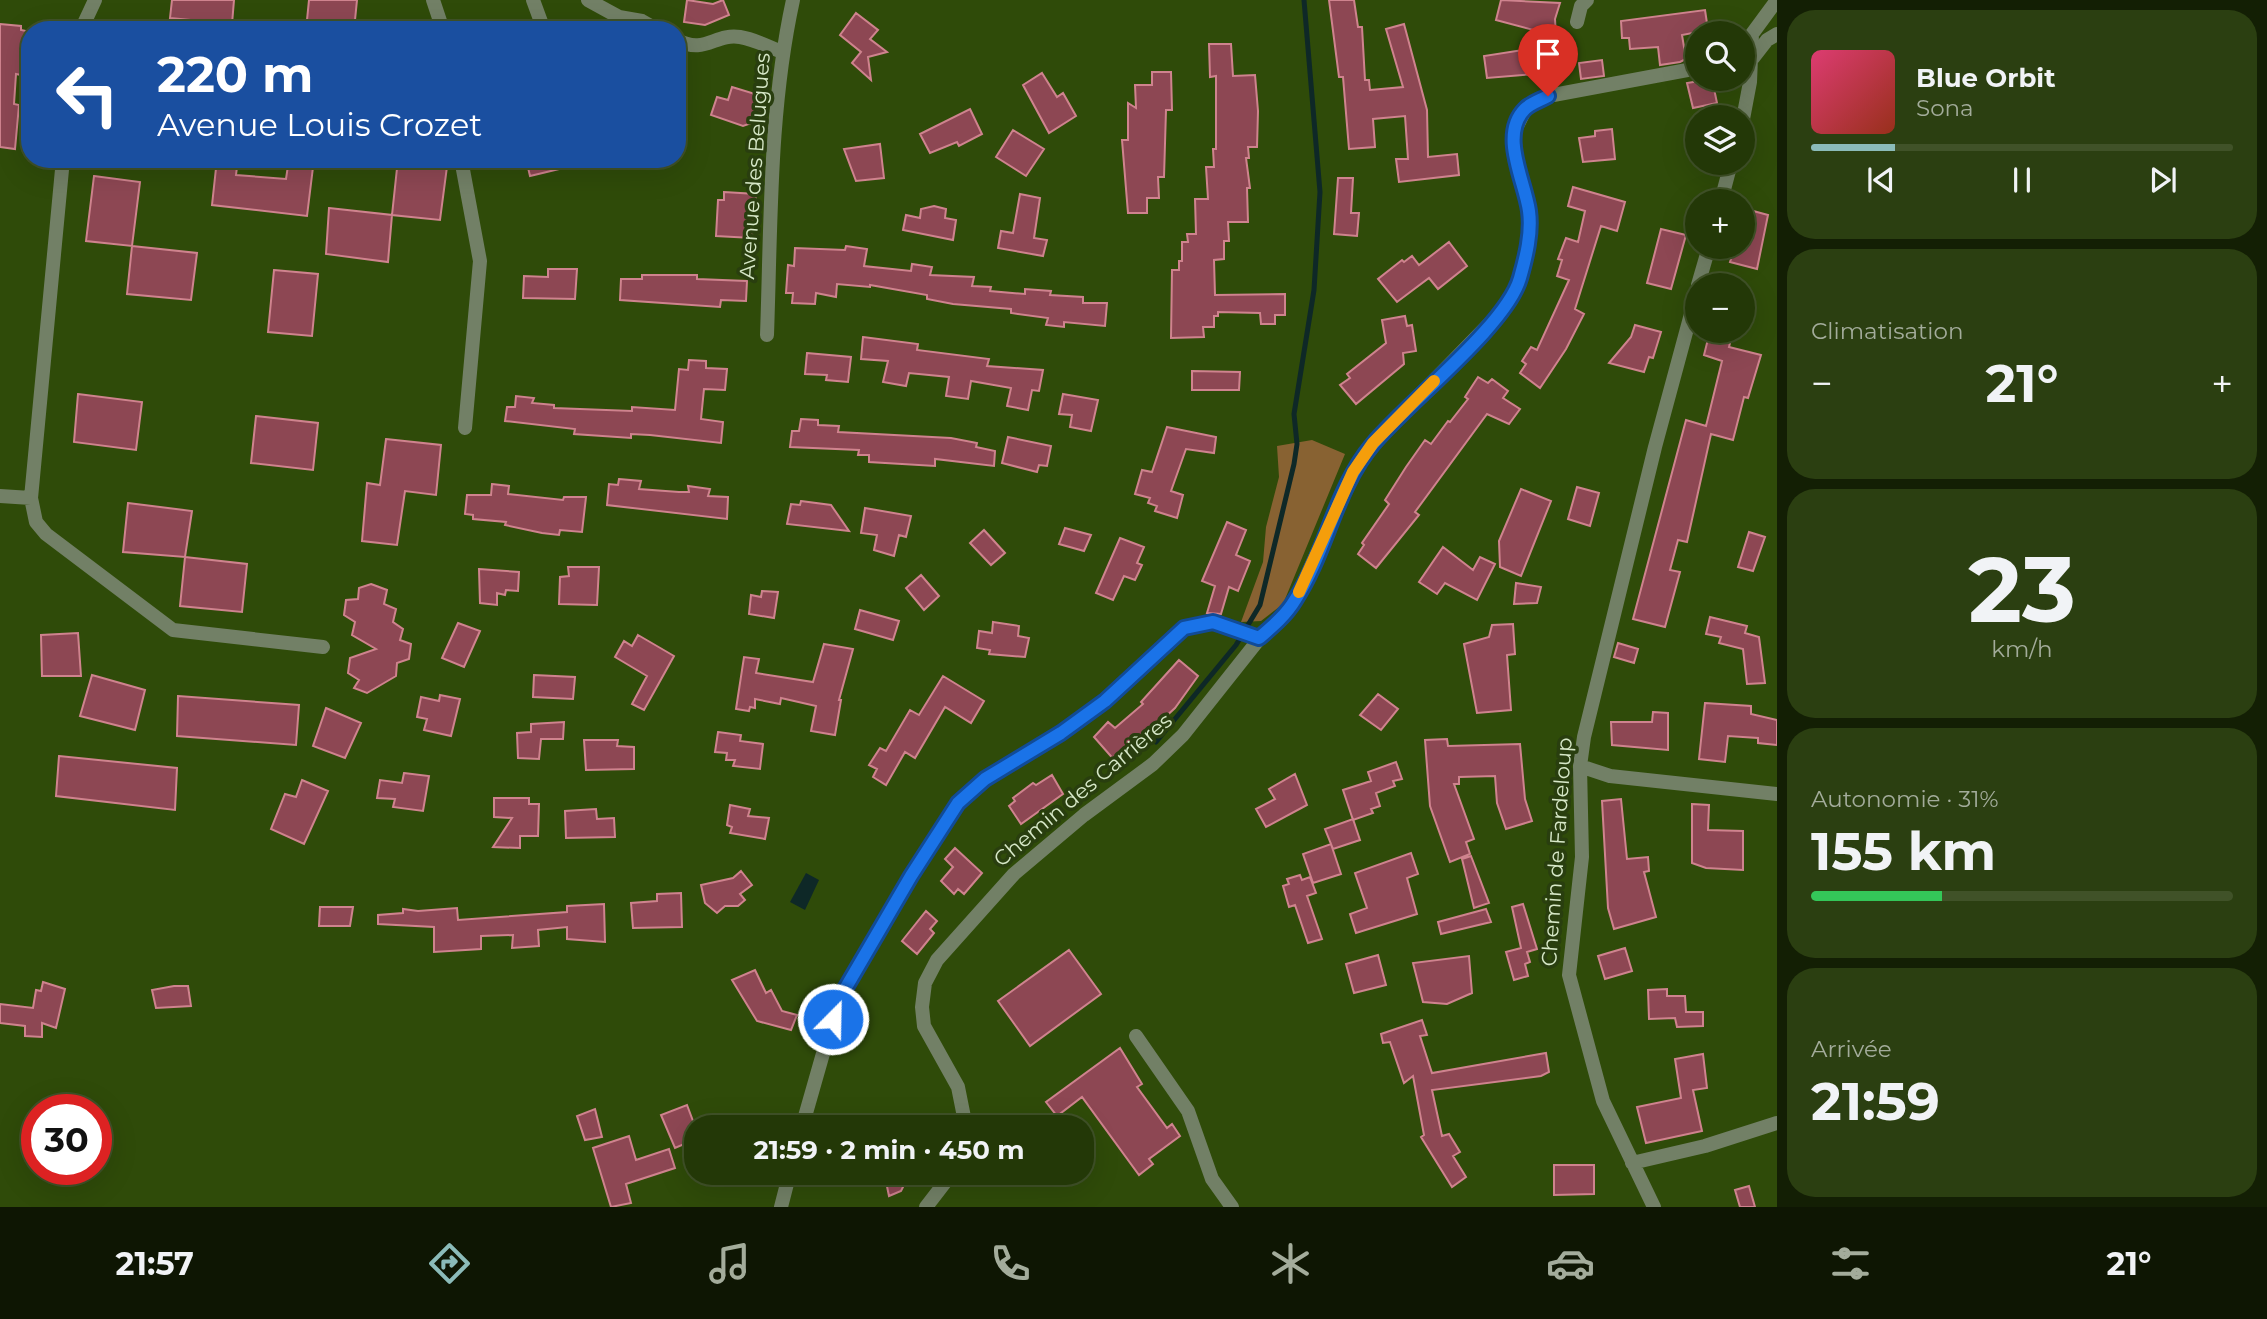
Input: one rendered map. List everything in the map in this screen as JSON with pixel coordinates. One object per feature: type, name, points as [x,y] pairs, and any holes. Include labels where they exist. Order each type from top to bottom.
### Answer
[{"type":"street","points":[[85,21],[95,0]]},
{"type":"street","points":[[433,0],[440,21]]},
{"type":"street","points":[[533,0],[541,21]]},
{"type":"street","points":[[588,0],[619,17],[637,21]]},
{"type":"street","name":"Avenue des Belugues","points":[[767,335],[772,171],[782,52],[793,0]]},
{"type":"street","points":[[1577,22],[1581,6],[1587,0]]},
{"type":"street","points":[[1755,28],[1777,0]]},
{"type":"street","points":[[1755,56],[1767,40],[1777,34]]},
{"type":"street","points":[[686,45],[703,46],[739,36],[782,52]]},
{"type":"street","name":"Chemin des Carrières","points":[[964,1115],[958,1087],[924,1026],[922,1007],[925,983],[937,960],[1014,874],[1084,815],[1153,764],[1183,735],[1248,633],[1282,618],[1297,598],[1353,472],[1373,443],[1498,315],[1518,286],[1527,254],[1529,212],[1515,155],[1516,130],[1526,108],[1548,96],[1685,70]]},
{"type":"street","points":[[62,168],[30,498],[36,522],[46,534],[173,630],[323,647]]},
{"type":"street","points":[[463,168],[480,261],[465,428]]},
{"type":"street","name":"Chemin de Fardeloup","points":[[1654,1207],[1592,1072],[1569,975],[1582,857],[1580,766],[1655,447],[1685,335]]},
{"type":"street","points":[[0,496],[30,498]]},
{"type":"street","points":[[805,1115],[838,1001],[911,876],[958,803],[985,779],[1061,733],[1105,701],[1175,634],[1204,622],[1248,633]]},
{"type":"street","points":[[1580,766],[1610,776],[1777,794]]},
{"type":"street","points":[[1136,1036],[1188,1111],[1212,1179],[1232,1207]]},
{"type":"street","points":[[1632,1163],[1705,1146],[1777,1123]]},
{"type":"street","points":[[781,1207],[787,1185]]},
{"type":"street","points":[[926,1207],[943,1185]]},
{"type":"shaded area","points":[[1312,440],[1345,454],[1283,604],[1261,621],[1241,622],[1263,562],[1266,527],[1279,477],[1277,446]]},
{"type":"water","points":[[806,873],[819,880],[805,910],[790,902]]},
{"type":"building","points":[[172,0],[234,0],[232,21],[170,18]]},
{"type":"building","points":[[309,0],[357,0],[355,21],[307,21]]},
{"type":"building","points":[[687,0],[713,4],[723,0],[729,15],[705,25],[684,21]]},
{"type":"building","points":[[1329,0],[1354,0],[1358,27],[1362,27],[1365,80],[1369,80],[1370,90],[1403,87],[1386,29],[1404,24],[1427,110],[1428,157],[1457,154],[1459,175],[1399,182],[1396,159],[1408,159],[1405,116],[1373,119],[1375,147],[1349,149],[1343,77],[1339,77]]},
{"type":"building","points":[[1501,0],[1560,3],[1555,19],[1556,36],[1496,20]]},
{"type":"building","points":[[1705,10],[1707,21],[1685,21],[1685,34],[1682,35],[1685,60],[1660,65],[1658,47],[1630,49],[1629,38],[1622,38],[1621,21]]},
{"type":"building","points":[[856,13],[878,30],[870,39],[887,52],[868,57],[871,80],[852,63],[861,52],[840,35]]},
{"type":"building","points":[[0,24],[21,26],[21,75],[16,74],[14,104],[19,105],[15,149],[0,147]]},
{"type":"building","points":[[1209,44],[1231,44],[1233,76],[1255,75],[1258,111],[1257,147],[1248,147],[1249,158],[1246,158],[1250,188],[1247,188],[1248,222],[1228,222],[1229,241],[1224,241],[1224,259],[1214,260],[1215,295],[1285,294],[1285,315],[1275,315],[1275,324],[1261,324],[1260,313],[1218,312],[1218,316],[1214,316],[1214,327],[1203,327],[1204,337],[1171,338],[1172,270],[1179,270],[1182,242],[1188,242],[1187,234],[1196,234],[1195,199],[1208,199],[1206,167],[1214,167],[1216,76],[1210,77]]},
{"type":"building","points":[[1529,49],[1534,74],[1487,78],[1484,56]]},
{"type":"building","points":[[1602,60],[1604,76],[1581,79],[1579,63]]},
{"type":"building","points":[[1152,72],[1171,72],[1172,110],[1166,110],[1164,177],[1158,177],[1159,198],[1147,198],[1147,213],[1128,213],[1122,140],[1128,140],[1128,103],[1136,108],[1135,85],[1152,85]]},
{"type":"building","points":[[1042,73],[1057,97],[1063,93],[1076,116],[1049,133],[1023,85]]},
{"type":"building","points":[[732,87],[768,98],[766,118],[743,126],[711,115],[717,97],[728,100]]},
{"type":"building","points":[[1689,91],[1714,91],[1717,103],[1692,105]]},
{"type":"building","points":[[970,109],[982,134],[959,146],[957,142],[930,153],[920,134]]},
{"type":"building","points":[[1612,129],[1615,159],[1583,162],[1579,138],[1595,136],[1595,131]]},
{"type":"building","points":[[1013,130],[1044,149],[1026,176],[996,157]]},
{"type":"building","points":[[880,144],[884,178],[856,181],[844,149]]},
{"type":"building","points":[[216,168],[237,168],[236,175],[286,179],[288,168],[313,168],[307,216],[212,205]]},
{"type":"building","points":[[397,168],[447,168],[440,220],[392,215]]},
{"type":"building","points":[[528,168],[563,168],[530,176]]},
{"type":"building","points":[[94,176],[140,182],[132,246],[86,241]]},
{"type":"building","points":[[1338,178],[1353,178],[1351,213],[1359,213],[1357,236],[1334,234]]},
{"type":"building","points":[[1573,187],[1625,202],[1617,231],[1601,226],[1575,309],[1584,314],[1566,349],[1540,388],[1520,373],[1526,364],[1522,361],[1531,347],[1537,350],[1569,280],[1557,276],[1562,260],[1558,259],[1566,238],[1578,242],[1585,211],[1568,206]]},
{"type":"building","points":[[724,192],[756,194],[752,238],[716,236],[718,200],[724,200]]},
{"type":"building","points":[[1020,194],[1040,198],[1034,238],[1047,240],[1043,256],[998,248],[1001,231],[1013,233]]},
{"type":"building","points":[[934,206],[946,209],[945,218],[956,220],[953,240],[903,230],[906,215],[920,218],[921,209]]},
{"type":"building","points":[[329,208],[392,215],[388,262],[326,254]]},
{"type":"building","points":[[1755,211],[1768,215],[1757,269],[1730,262],[1731,259],[1755,259]]},
{"type":"building","points":[[1661,229],[1685,235],[1671,289],[1647,283]]},
{"type":"building","points":[[1449,242],[1467,266],[1438,289],[1429,278],[1397,302],[1378,279],[1402,260],[1404,262],[1412,256],[1419,265]]},
{"type":"building","points":[[132,246],[197,253],[191,300],[127,294]]},
{"type":"building","points":[[846,246],[867,249],[864,266],[911,271],[912,264],[932,267],[930,275],[974,277],[972,286],[991,287],[990,291],[1025,294],[1025,289],[1051,291],[1050,295],[1083,297],[1083,303],[1107,303],[1105,326],[1064,322],[1064,327],[1046,325],[1048,318],[1011,313],[1011,309],[953,304],[927,299],[927,295],[870,285],[837,284],[836,297],[816,293],[815,304],[792,303],[793,293],[786,293],[788,265],[794,266],[795,248],[845,250]]},
{"type":"building","points":[[548,269],[577,269],[575,299],[523,298],[524,276],[548,277]]},
{"type":"building","points":[[274,270],[318,274],[312,336],[268,332]]},
{"type":"building","points":[[642,275],[697,275],[697,279],[747,281],[746,301],[721,300],[720,307],[620,300],[621,279],[642,279]]},
{"type":"building","points":[[1405,316],[1407,326],[1412,325],[1416,351],[1403,353],[1404,364],[1356,404],[1340,385],[1350,378],[1347,374],[1386,343],[1382,320]]},
{"type":"building","points":[[1635,325],[1661,332],[1653,358],[1649,357],[1644,372],[1609,363],[1631,337]]},
{"type":"building","points":[[863,337],[918,344],[917,350],[989,359],[987,366],[1043,370],[1039,391],[1032,390],[1028,410],[1007,406],[1011,388],[971,381],[968,399],[946,396],[949,377],[909,373],[906,386],[883,382],[888,361],[861,359]]},
{"type":"building","points":[[1707,343],[1730,343],[1729,347],[1761,355],[1748,398],[1744,397],[1733,440],[1711,434],[1687,542],[1678,540],[1670,570],[1680,572],[1665,627],[1633,619],[1686,420],[1706,426],[1722,361],[1704,355]]},
{"type":"building","points":[[807,353],[851,357],[848,382],[826,380],[827,375],[805,374]]},
{"type":"building","points":[[689,360],[706,361],[706,368],[727,369],[725,390],[704,389],[701,419],[723,422],[721,443],[650,435],[631,434],[631,438],[574,434],[575,429],[505,421],[507,407],[515,407],[516,396],[534,398],[532,403],[554,405],[554,408],[632,411],[632,407],[675,410],[679,369],[688,370]]},
{"type":"building","points":[[1192,371],[1240,372],[1239,390],[1192,390]]},
{"type":"building","points":[[1478,377],[1488,383],[1492,379],[1508,391],[1503,398],[1520,409],[1509,424],[1487,414],[1415,512],[1419,515],[1376,568],[1358,554],[1364,545],[1362,543],[1389,504],[1385,500],[1406,467],[1425,440],[1431,444],[1448,421],[1450,422],[1468,399],[1465,397]]},
{"type":"building","points":[[78,394],[142,402],[136,450],[74,442]]},
{"type":"building","points":[[1063,394],[1098,400],[1091,431],[1070,427],[1072,415],[1059,414]]},
{"type":"building","points":[[256,416],[318,423],[313,470],[251,463]]},
{"type":"building","points":[[801,419],[818,420],[818,425],[839,426],[838,432],[951,438],[977,443],[976,447],[995,451],[994,466],[935,459],[935,466],[869,462],[869,455],[858,455],[859,450],[790,447],[792,431],[799,431]]},
{"type":"building","points":[[1167,427],[1216,437],[1214,453],[1186,449],[1171,491],[1183,495],[1177,518],[1155,511],[1157,506],[1148,503],[1150,498],[1135,494],[1142,470],[1152,472]]},
{"type":"building","points":[[1008,437],[1051,446],[1047,466],[1039,465],[1037,472],[1002,463]]},
{"type":"building","points":[[386,439],[441,445],[436,495],[405,491],[397,545],[362,541],[367,483],[380,485]]},
{"type":"building","points":[[619,479],[641,481],[639,489],[689,492],[688,486],[710,489],[708,496],[728,497],[727,519],[607,505],[609,484],[618,485]]},
{"type":"building","points":[[492,484],[509,486],[508,494],[563,500],[564,497],[586,497],[582,532],[560,530],[559,535],[542,533],[505,525],[506,522],[473,519],[473,515],[465,514],[467,495],[491,495]]},
{"type":"building","points":[[1577,487],[1599,493],[1590,526],[1568,519]]},
{"type":"building","points":[[1521,489],[1551,501],[1521,576],[1500,567],[1499,541]]},
{"type":"building","points":[[801,501],[831,505],[849,531],[787,524],[791,504],[800,505]]},
{"type":"building","points":[[128,503],[192,511],[185,557],[123,552]]},
{"type":"building","points":[[865,508],[911,516],[906,537],[899,535],[894,556],[874,550],[877,535],[861,533]]},
{"type":"building","points":[[1227,522],[1246,530],[1236,555],[1250,561],[1238,591],[1229,587],[1221,614],[1207,613],[1215,586],[1202,581]]},
{"type":"building","points":[[1065,528],[1091,535],[1084,551],[1059,544]]},
{"type":"building","points":[[984,530],[1005,553],[991,565],[970,543]]},
{"type":"building","points":[[1749,532],[1765,537],[1753,571],[1738,567]]},
{"type":"building","points":[[1120,538],[1144,547],[1137,563],[1142,565],[1135,580],[1124,576],[1113,600],[1096,593]]},
{"type":"building","points":[[1443,547],[1473,570],[1480,557],[1495,564],[1477,600],[1445,583],[1437,594],[1419,582]]},
{"type":"building","points":[[185,557],[247,564],[242,612],[180,606]]},
{"type":"building","points":[[568,567],[599,567],[597,605],[559,604],[560,577],[569,576]]},
{"type":"building","points":[[479,569],[519,572],[518,591],[506,590],[505,595],[497,593],[497,605],[480,603]]},
{"type":"building","points":[[921,575],[939,596],[924,610],[906,588]]},
{"type":"building","points":[[1516,583],[1541,587],[1537,603],[1514,604]]},
{"type":"building","points":[[371,584],[387,590],[384,604],[396,609],[393,622],[403,629],[400,640],[411,644],[409,659],[397,663],[396,676],[367,693],[354,688],[359,680],[348,673],[350,658],[376,649],[352,635],[355,622],[344,615],[346,600],[358,599],[359,588]]},
{"type":"building","points":[[762,591],[778,592],[774,618],[749,614],[751,595],[761,597]]},
{"type":"building","points":[[860,610],[899,621],[893,640],[855,629]]},
{"type":"building","points":[[1710,617],[1747,626],[1745,633],[1759,637],[1765,683],[1747,684],[1743,649],[1719,643],[1721,637],[1706,634]]},
{"type":"building","points":[[993,622],[1019,626],[1018,636],[1029,638],[1025,657],[989,654],[990,650],[977,648],[979,631],[992,633]]},
{"type":"building","points":[[458,623],[480,631],[464,667],[442,658]]},
{"type":"building","points":[[1513,624],[1515,654],[1507,655],[1511,710],[1477,713],[1464,644],[1489,637],[1492,625]]},
{"type":"building","points":[[78,633],[81,676],[42,676],[41,635]]},
{"type":"building","points":[[638,635],[674,656],[644,710],[632,704],[647,676],[615,657],[624,641],[632,646]]},
{"type":"building","points":[[1618,643],[1638,649],[1634,663],[1614,657]]},
{"type":"building","points":[[824,644],[853,649],[839,700],[835,735],[811,731],[816,706],[781,698],[780,704],[755,699],[755,708],[750,707],[749,711],[736,709],[744,657],[759,659],[756,673],[813,682]]},
{"type":"building","points":[[1179,660],[1198,676],[1175,708],[1116,762],[1094,737],[1108,722],[1115,728],[1143,704],[1141,702]]},
{"type":"building","points":[[92,675],[145,690],[135,730],[80,716]]},
{"type":"building","points":[[534,675],[575,677],[573,699],[533,697]]},
{"type":"building","points":[[943,676],[984,701],[971,723],[945,707],[915,758],[905,752],[886,785],[873,777],[877,769],[869,765],[880,748],[886,751],[910,710],[919,715]]},
{"type":"building","points":[[1378,694],[1398,709],[1381,730],[1360,715]]},
{"type":"building","points":[[440,695],[460,699],[451,736],[424,730],[427,719],[417,717],[421,697],[439,701]]},
{"type":"building","points":[[178,696],[299,705],[296,745],[177,736]]},
{"type":"building","points":[[1705,703],[1751,706],[1751,714],[1777,720],[1777,745],[1758,743],[1758,738],[1728,736],[1725,762],[1699,759]]},
{"type":"building","points":[[326,708],[361,723],[345,758],[313,746]]},
{"type":"building","points":[[1653,712],[1668,713],[1668,750],[1612,745],[1611,722],[1652,722]]},
{"type":"building","points":[[564,722],[563,739],[541,739],[539,759],[518,758],[517,733],[531,732],[531,724]]},
{"type":"building","points":[[718,732],[741,735],[740,741],[763,744],[760,769],[733,766],[735,760],[726,760],[727,753],[715,752]]},
{"type":"building","points":[[1447,739],[1448,746],[1520,744],[1525,799],[1532,821],[1506,829],[1497,803],[1495,776],[1459,777],[1459,784],[1454,784],[1474,839],[1466,842],[1470,854],[1450,862],[1430,806],[1425,740]]},
{"type":"building","points":[[584,740],[618,740],[617,746],[634,747],[634,769],[586,770]]},
{"type":"building","points":[[59,756],[177,768],[175,810],[56,796]]},
{"type":"building","points":[[1396,762],[1402,779],[1393,781],[1395,786],[1376,793],[1380,806],[1371,809],[1373,813],[1353,820],[1343,790],[1371,781],[1368,772]]},
{"type":"building","points":[[404,773],[429,776],[423,811],[393,807],[395,799],[377,798],[380,780],[402,783]]},
{"type":"building","points":[[1295,774],[1307,805],[1266,827],[1256,809],[1275,799],[1269,789]]},
{"type":"building","points":[[1052,775],[1063,794],[1021,824],[1009,806],[1015,801],[1013,798],[1033,783],[1036,785]]},
{"type":"building","points":[[302,780],[328,791],[304,844],[271,829],[285,794],[296,797]]},
{"type":"building","points":[[494,798],[529,798],[529,804],[539,804],[538,836],[520,836],[520,848],[493,847],[512,818],[494,817]]},
{"type":"building","points":[[1621,799],[1627,859],[1648,857],[1649,871],[1644,872],[1656,917],[1614,929],[1608,908],[1602,801]]},
{"type":"building","points":[[1692,804],[1709,805],[1708,830],[1743,831],[1743,870],[1706,868],[1692,863]]},
{"type":"building","points":[[730,805],[750,809],[748,816],[769,818],[765,839],[730,833],[732,827],[727,825]]},
{"type":"building","points":[[596,809],[597,819],[614,818],[615,837],[566,838],[565,811]]},
{"type":"building","points":[[1353,819],[1360,840],[1333,849],[1325,829]]},
{"type":"building","points":[[1331,844],[1341,874],[1313,883],[1303,854]]},
{"type":"building","points":[[955,848],[982,873],[964,894],[958,889],[954,894],[941,881],[953,867],[945,859]]},
{"type":"building","points":[[1411,853],[1418,874],[1407,878],[1417,914],[1356,933],[1350,914],[1367,908],[1355,873]]},
{"type":"building","points":[[1471,856],[1489,903],[1474,908],[1462,859]]},
{"type":"building","points":[[741,871],[752,885],[740,894],[745,900],[738,906],[725,906],[717,913],[705,903],[701,885],[733,878]]},
{"type":"building","points":[[1300,875],[1302,880],[1310,877],[1316,893],[1307,896],[1322,939],[1308,943],[1295,905],[1289,907],[1283,886],[1289,884],[1287,879]]},
{"type":"building","points":[[681,893],[682,927],[633,928],[631,903],[657,901],[657,894]]},
{"type":"building","points":[[604,904],[605,942],[567,939],[567,927],[538,930],[539,946],[512,948],[513,935],[481,936],[481,949],[434,952],[434,927],[378,924],[378,915],[403,913],[403,909],[418,911],[457,908],[458,920],[567,912],[567,906]]},
{"type":"building","points":[[1523,904],[1537,949],[1527,952],[1530,962],[1525,964],[1528,976],[1514,980],[1506,952],[1521,948],[1512,907]]},
{"type":"building","points":[[320,907],[353,907],[350,926],[319,926]]},
{"type":"building","points":[[1486,909],[1491,922],[1441,934],[1438,922]]},
{"type":"building","points":[[926,911],[937,921],[930,929],[934,933],[917,954],[902,941]]},
{"type":"building","points":[[1625,948],[1632,971],[1605,979],[1598,956]]},
{"type":"building","points":[[1069,950],[1101,994],[1030,1046],[998,1001]]},
{"type":"building","points":[[1378,955],[1386,985],[1354,993],[1346,964]]},
{"type":"building","points":[[1469,956],[1472,993],[1447,1004],[1423,1002],[1413,963]]},
{"type":"building","points":[[755,970],[766,993],[771,990],[782,1011],[797,1015],[791,1030],[757,1021],[732,980]]},
{"type":"building","points":[[43,982],[65,989],[56,1028],[42,1023],[42,1037],[25,1036],[25,1026],[0,1023],[0,1004],[33,1008],[36,990],[41,991]]},
{"type":"building","points":[[188,986],[191,1006],[156,1008],[152,990]]},
{"type":"building","points":[[1667,989],[1667,996],[1685,996],[1686,1012],[1703,1012],[1703,1026],[1677,1027],[1675,1018],[1649,1019],[1648,990]]},
{"type":"building","points":[[1422,1020],[1427,1035],[1420,1036],[1432,1073],[1546,1053],[1549,1072],[1541,1076],[1432,1090],[1442,1136],[1449,1134],[1460,1152],[1453,1156],[1466,1177],[1452,1187],[1421,1137],[1424,1135],[1413,1076],[1404,1083],[1390,1042],[1383,1043],[1381,1034]]},
{"type":"building","points":[[1120,1048],[1142,1084],[1137,1087],[1167,1128],[1172,1124],[1180,1136],[1149,1159],[1153,1164],[1139,1175],[1082,1097],[1058,1115],[1046,1102]]},
{"type":"building","points":[[1703,1054],[1707,1088],[1693,1090],[1702,1131],[1646,1143],[1637,1107],[1681,1098],[1675,1059]]},
{"type":"building","points":[[687,1105],[691,1115],[684,1115],[684,1144],[675,1148],[661,1115]]},
{"type":"building","points":[[595,1109],[602,1137],[585,1140],[577,1116]]},
{"type":"building","points":[[629,1136],[636,1160],[669,1149],[675,1168],[626,1184],[631,1203],[611,1207],[593,1148]]},
{"type":"building","points":[[1554,1165],[1594,1165],[1594,1194],[1554,1195]]},
{"type":"building","points":[[887,1185],[904,1185],[901,1191],[889,1196]]},
{"type":"building","points":[[1749,1186],[1755,1207],[1740,1207],[1735,1190]]},
{"type":"waterway","points":[[1156,742],[1236,645],[1260,605],[1294,464],[1297,444],[1294,414],[1314,290],[1320,192],[1304,0]]},
{"type":"slow traffic","points":[[1299,592],[1353,472],[1373,443],[1434,381]]},
{"type":"route","points":[[833,1019],[838,1001],[911,876],[958,803],[985,779],[1061,733],[1105,701],[1184,628],[1213,622],[1259,638],[1282,618],[1297,598],[1353,472],[1373,443],[1498,315],[1518,286],[1527,254],[1529,212],[1515,155],[1516,130],[1526,108],[1548,96]]}]
